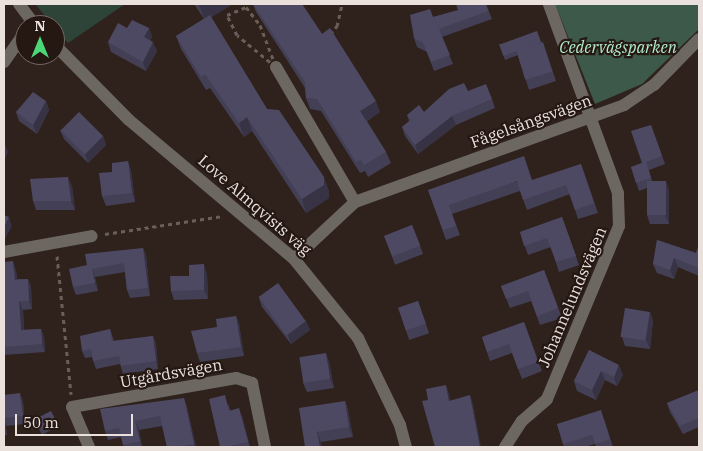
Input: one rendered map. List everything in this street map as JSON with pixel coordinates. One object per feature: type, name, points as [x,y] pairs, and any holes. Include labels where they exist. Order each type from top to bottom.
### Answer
[{"type":"street","points":[[19,4],[25,15]]},
{"type":"street","name":"Johannelundsvägen","points":[[505,447],[522,421],[547,399],[620,226],[618,193],[592,117],[549,4]]},
{"type":"street","name":"Fågelsångsvägen","points":[[294,258],[355,202],[624,105],[654,85],[699,39]]},
{"type":"street","points":[[4,61],[15,47]]},
{"type":"street","name":"Love Almqvists väg","points":[[65,55],[129,120],[244,213],[294,258],[358,338],[400,425],[406,447]]},
{"type":"street","points":[[280,65],[355,202]]},
{"type":"street","points":[[4,252],[92,236]]},
{"type":"street","name":"Utgårdsvägen","points":[[72,407],[244,378],[252,383],[265,447]]},
{"type":"street","points":[[72,407],[89,447]]},
{"type":"path","points":[[321,39],[337,26],[342,4]]},
{"type":"path","points":[[246,7],[260,25],[280,65],[237,35],[227,15],[246,7]]},
{"type":"path","points":[[92,236],[244,213]]},
{"type":"path","points":[[55,243],[72,407]]},
{"type":"green space","points":[[35,4],[125,4],[68,43],[65,39],[65,15],[44,15]]},
{"type":"green space","name":"Cedervägsparken","points":[[555,4],[699,4],[699,29],[642,84],[595,104]]},
{"type":"building","points":[[253,4],[302,4],[322,34],[330,28],[376,101],[360,111],[386,152],[364,165],[361,160],[356,162],[317,99],[306,98],[305,82]]},
{"type":"building","points":[[456,4],[486,4],[488,11],[439,29],[450,55],[431,62],[423,43],[414,38],[410,15],[430,9],[433,17],[458,10]]},
{"type":"building","points":[[210,15],[267,109],[279,110],[324,177],[324,185],[302,199],[247,117],[239,123],[205,74],[201,77],[176,36]]},
{"type":"building","points":[[132,20],[149,28],[144,37],[153,42],[143,62],[108,42],[118,23],[127,28]]},
{"type":"building","points":[[537,31],[541,42],[504,56],[499,45]]},
{"type":"building","points":[[543,42],[552,72],[525,80],[516,50]]},
{"type":"building","points":[[464,83],[468,91],[486,84],[492,99],[452,116],[415,145],[402,127],[411,120],[407,115],[419,105],[424,112],[449,89]]},
{"type":"building","points":[[33,92],[46,101],[33,125],[16,112]]},
{"type":"building","points":[[79,112],[103,136],[85,154],[61,130]]},
{"type":"building","points":[[651,125],[662,156],[646,162],[651,178],[636,183],[631,167],[642,163],[631,131]]},
{"type":"building","points":[[524,156],[532,180],[581,164],[594,203],[575,210],[566,185],[523,200],[517,181],[449,205],[456,226],[443,230],[428,190]]},
{"type":"building","points":[[128,161],[132,193],[102,196],[99,173],[112,172],[112,163]]},
{"type":"building","points":[[68,177],[71,201],[33,201],[30,179]]},
{"type":"building","points":[[647,181],[666,181],[666,215],[647,215]]},
{"type":"building","points":[[4,215],[9,217],[4,227]]},
{"type":"building","points":[[562,217],[576,256],[556,262],[547,238],[524,246],[520,232]]},
{"type":"building","points":[[412,225],[420,245],[392,257],[384,236]]},
{"type":"building","points":[[657,240],[696,253],[699,245],[699,268],[674,258],[670,270],[653,264]]},
{"type":"building","points":[[143,248],[148,288],[127,290],[124,263],[92,269],[95,283],[73,287],[69,269],[87,265],[85,254]]},
{"type":"building","points":[[13,261],[15,280],[28,279],[29,301],[19,301],[21,330],[41,329],[42,344],[4,347],[4,262]]},
{"type":"building","points":[[204,264],[204,290],[171,291],[170,276],[189,276],[189,265]]},
{"type":"building","points":[[544,270],[558,308],[537,316],[528,291],[506,299],[501,286]]},
{"type":"building","points":[[278,283],[306,321],[286,335],[259,297]]},
{"type":"building","points":[[418,301],[426,324],[406,331],[398,308]]},
{"type":"building","points":[[625,308],[650,312],[645,341],[620,337]]},
{"type":"building","points":[[236,316],[241,347],[197,353],[191,331],[217,327],[216,319]]},
{"type":"building","points":[[524,322],[538,362],[518,369],[509,344],[487,352],[482,337]]},
{"type":"building","points":[[110,329],[112,341],[153,336],[156,361],[121,366],[119,356],[93,361],[91,349],[82,351],[80,336]]},
{"type":"building","points":[[589,350],[619,365],[614,377],[601,371],[592,390],[574,381]]},
{"type":"building","points":[[326,353],[330,379],[303,383],[299,357]]},
{"type":"building","points":[[446,385],[449,401],[470,395],[480,447],[435,447],[422,401],[428,400],[426,389]]},
{"type":"building","points":[[699,390],[699,418],[680,426],[667,403]]},
{"type":"building","points":[[20,393],[23,416],[4,418],[4,395]]},
{"type":"building","points":[[225,395],[229,411],[239,408],[248,442],[220,447],[209,399]]},
{"type":"building","points":[[184,398],[194,444],[167,447],[160,416],[135,421],[140,441],[123,445],[119,428],[105,431],[100,409]]},
{"type":"building","points":[[345,401],[349,427],[317,432],[320,447],[305,447],[299,408]]},
{"type":"building","points":[[601,410],[610,439],[595,444],[592,435],[563,444],[557,424]]},
{"type":"building","points":[[51,411],[56,421],[39,429],[34,420]]}]
